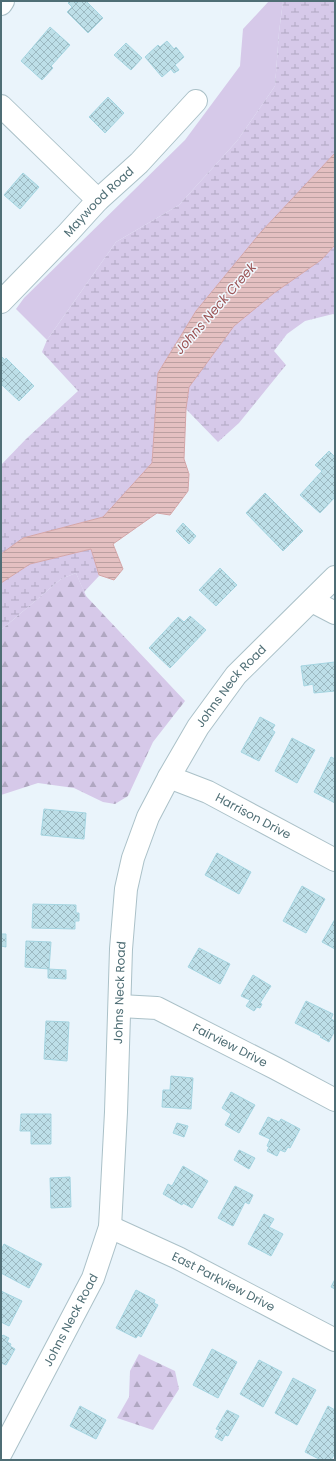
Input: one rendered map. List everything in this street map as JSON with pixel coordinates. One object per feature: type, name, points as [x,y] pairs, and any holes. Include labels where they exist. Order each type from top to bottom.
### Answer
[{"type":"street","name":"Maywood Road","points":[[1,302],[98,200],[139,163],[196,101]]},
{"type":"street","points":[[1,106],[98,200]]},
{"type":"street","name":"Johns Neck Road","points":[[1,1454],[93,1278],[110,1227],[120,1006],[121,949],[126,889],[133,858],[148,817],[198,727],[236,675],[335,578]]},
{"type":"street","points":[[312,601],[335,613]]},
{"type":"street","name":"Harrison Drive","points":[[169,777],[208,792],[335,860]]},
{"type":"street","name":"Fairview Drive","points":[[120,1006],[157,1008],[335,1100]]},
{"type":"street","name":"East Parkview Drive","points":[[110,1227],[178,1258],[335,1340]]},
{"type":"green space","points":[[269,1],[283,1],[275,86],[237,141],[179,205],[116,242],[47,340],[16,309],[24,298],[185,140],[240,66],[243,29]]},
{"type":"green space","points":[[283,1],[335,1],[335,153],[261,232],[196,311],[158,373],[152,463],[103,517],[23,538],[1,554],[1,465],[26,439],[78,391],[42,352],[47,340],[116,242],[179,205],[237,141],[275,86]]},
{"type":"green space","points":[[335,245],[335,315],[333,314],[305,321],[287,334],[274,351],[286,365],[239,423],[218,442],[186,409],[189,387],[234,326],[274,293],[321,260]]},
{"type":"green space","points":[[91,549],[99,576],[84,592],[76,573],[61,579],[1,630],[1,583],[30,564]]},
{"type":"green space","points":[[76,573],[86,596],[185,701],[153,742],[128,796],[115,804],[103,802],[74,788],[38,783],[1,795],[1,630],[61,579]]},
{"type":"green space","points":[[139,1354],[175,1371],[179,1389],[153,1430],[117,1418],[129,1397],[130,1371]]},
{"type":"water","name":"Johns Neck Creek","points":[[335,153],[335,245],[321,260],[274,293],[234,326],[189,387],[186,409],[184,459],[189,474],[188,491],[170,515],[157,513],[113,544],[123,569],[114,580],[99,575],[91,549],[30,564],[1,583],[1,554],[23,538],[103,517],[152,463],[158,373],[196,311],[261,232]]},
{"type":"building","points":[[70,1],[75,1],[76,3],[78,1],[86,1],[103,18],[88,33],[67,12],[72,7],[68,3]]},
{"type":"building","points":[[50,27],[70,45],[51,66],[53,68],[42,80],[21,61]]},
{"type":"building","points":[[167,41],[174,49],[176,47],[184,57],[175,65],[179,70],[174,73],[171,69],[162,77],[145,57],[158,45],[160,47]]},
{"type":"building","points":[[126,43],[142,58],[131,70],[114,55]]},
{"type":"building","points":[[108,97],[124,113],[105,133],[89,117]]},
{"type":"building","points":[[23,173],[39,187],[20,209],[4,195]]},
{"type":"building","points":[[1,356],[5,360],[6,358],[34,386],[19,401],[1,384]]},
{"type":"building","points":[[329,451],[335,457],[335,497],[320,513],[300,495],[322,471],[315,465]]},
{"type":"building","points":[[265,493],[303,531],[283,551],[246,513]]},
{"type":"building","points":[[183,523],[196,536],[189,544],[176,531]]},
{"type":"building","points":[[220,568],[237,585],[216,606],[199,590]]},
{"type":"building","points":[[190,616],[206,630],[170,668],[149,648],[178,617],[184,622]]},
{"type":"building","points":[[335,662],[335,691],[314,693],[313,684],[304,686],[301,666]]},
{"type":"building","points":[[260,717],[275,725],[272,730],[275,732],[259,761],[241,752]]},
{"type":"building","points":[[292,738],[315,750],[297,783],[275,771]]},
{"type":"building","points":[[331,757],[335,759],[335,803],[314,792]]},
{"type":"building","points":[[44,809],[86,813],[84,839],[41,835]]},
{"type":"building","points":[[217,853],[251,872],[239,894],[205,875]]},
{"type":"building","points":[[302,886],[325,899],[306,933],[283,921]]},
{"type":"building","points":[[33,904],[76,905],[76,913],[79,913],[79,921],[75,921],[75,929],[32,928]]},
{"type":"building","points":[[335,919],[335,949],[322,942]]},
{"type":"building","points":[[1,934],[6,934],[6,947],[1,946]]},
{"type":"building","points":[[26,941],[51,942],[49,969],[25,967]]},
{"type":"building","points":[[199,948],[230,964],[220,984],[188,967]]},
{"type":"building","points":[[48,969],[66,970],[66,979],[48,978]]},
{"type":"building","points":[[253,975],[271,986],[260,1003],[262,1004],[260,1008],[257,1007],[254,1011],[246,1006],[250,1000],[241,996]]},
{"type":"building","points":[[306,1001],[333,1014],[331,1019],[335,1021],[335,1030],[329,1042],[320,1037],[321,1036],[295,1023]]},
{"type":"building","points":[[46,1021],[69,1022],[67,1061],[44,1059]]},
{"type":"building","points":[[171,1076],[193,1078],[191,1109],[162,1107],[163,1090],[170,1090]]},
{"type":"building","points":[[231,1092],[255,1105],[239,1133],[225,1125],[231,1114],[222,1108]]},
{"type":"building","points":[[21,1114],[51,1114],[51,1144],[31,1144],[31,1131],[20,1131]]},
{"type":"building","points":[[268,1117],[279,1122],[281,1119],[300,1129],[290,1148],[288,1147],[285,1152],[280,1150],[277,1156],[267,1151],[269,1147],[267,1146],[270,1139],[259,1134]]},
{"type":"building","points":[[177,1123],[188,1126],[184,1137],[173,1133]]},
{"type":"building","points":[[239,1150],[255,1158],[249,1169],[234,1160]]},
{"type":"building","points":[[183,1166],[208,1181],[192,1208],[183,1203],[182,1205],[163,1194],[168,1184],[172,1186]]},
{"type":"building","points":[[70,1177],[71,1207],[51,1208],[50,1178]]},
{"type":"building","points":[[235,1186],[253,1195],[249,1204],[245,1202],[233,1226],[218,1218]]},
{"type":"building","points":[[264,1214],[274,1219],[269,1227],[283,1234],[271,1256],[248,1244]]},
{"type":"building","points":[[4,1244],[42,1264],[29,1288],[1,1273],[1,1250]]},
{"type":"building","points":[[335,1279],[335,1289],[331,1287]]},
{"type":"building","points":[[136,1290],[155,1300],[154,1303],[158,1305],[141,1337],[138,1335],[136,1338],[116,1328]]},
{"type":"building","points":[[1,1291],[22,1301],[9,1326],[1,1322]]},
{"type":"building","points":[[3,1335],[9,1338],[7,1342],[15,1349],[6,1365],[1,1363],[1,1337]]},
{"type":"building","points":[[212,1349],[237,1362],[218,1398],[193,1385]]},
{"type":"building","points":[[259,1360],[282,1372],[263,1407],[240,1394]]},
{"type":"building","points":[[293,1378],[316,1390],[297,1425],[275,1413]]},
{"type":"building","points":[[80,1406],[106,1420],[96,1439],[70,1426]]},
{"type":"building","points":[[328,1406],[335,1410],[335,1453],[331,1460],[321,1460],[305,1452]]},
{"type":"building","points":[[227,1410],[239,1416],[228,1436],[225,1435],[222,1441],[215,1437],[219,1430],[216,1429]]}]
